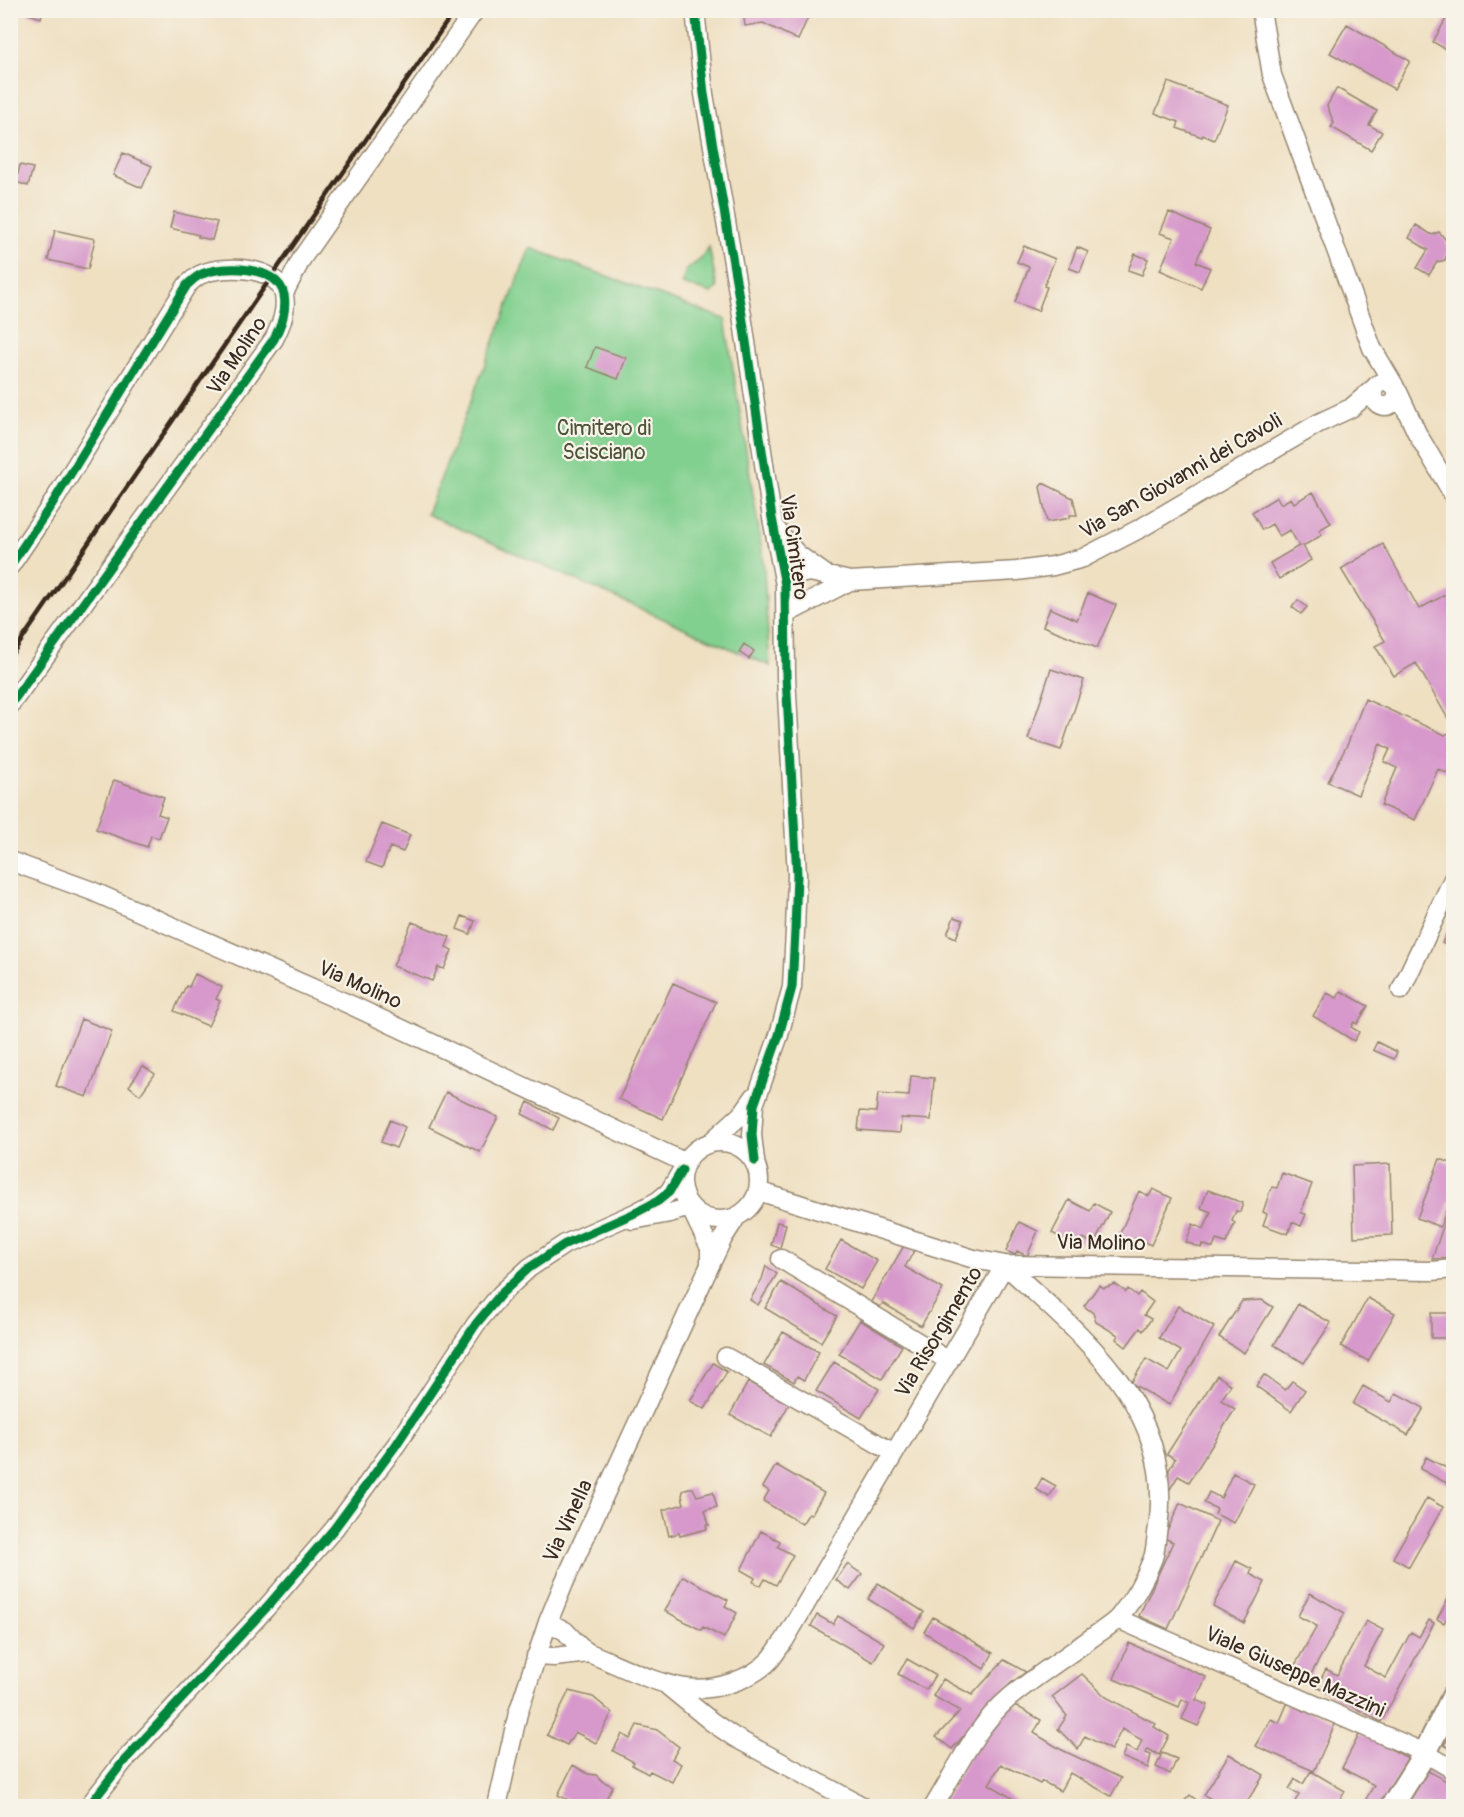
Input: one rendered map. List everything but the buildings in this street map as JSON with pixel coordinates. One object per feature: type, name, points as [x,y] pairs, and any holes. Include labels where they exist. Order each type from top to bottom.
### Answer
[{"type":"street","points":[[284,293],[302,258],[475,10]]},
{"type":"street","name":"Via Cimitero","points":[[695,10],[704,94],[785,585],[786,676],[797,875],[792,987],[779,1035],[759,1089]]},
{"type":"street","points":[[1261,10],[1272,75],[1372,348],[1396,388],[1417,433],[1454,496]]},
{"type":"street","points":[[10,566],[52,504],[187,285],[196,276],[204,272],[240,268],[256,270],[270,277],[284,293]]},
{"type":"street","name":"Via Molino","points":[[10,705],[274,339],[285,309],[284,293]]},
{"type":"street","points":[[1372,348],[1377,396],[1417,433]]},
{"type":"street","name":"Via San Giovanni dei Cavoli","points":[[785,585],[800,574],[810,572],[850,581],[1017,571],[1053,566],[1083,558],[1141,528],[1319,423],[1377,396],[1387,381],[1396,388]]},
{"type":"street","name":"Via San Giovanni dei Cavoli","points":[[774,526],[797,554],[826,575]]},
{"type":"street","name":"Via San Giovanni dei Cavoli","points":[[786,614],[850,581]]},
{"type":"street","name":"Via Molino","points":[[10,861],[92,891],[353,1006],[684,1166]]},
{"type":"street","points":[[1401,990],[1454,877]]},
{"type":"street","points":[[710,1143],[742,1114],[759,1089]]},
{"type":"street","points":[[690,1207],[700,1215],[712,1220],[725,1220],[748,1209],[756,1199],[759,1173],[755,1161],[752,1122],[759,1089]]},
{"type":"street","points":[[89,1806],[123,1762],[266,1608],[334,1529],[396,1445],[476,1324],[501,1294],[529,1268],[565,1244],[635,1213],[669,1192],[698,1148],[723,1141],[736,1144],[747,1151],[755,1161]]},
{"type":"street","points":[[684,1166],[681,1183],[683,1196],[710,1248],[710,1265]]},
{"type":"street","name":"Via Molino","points":[[758,1191],[974,1259],[1005,1265],[1432,1271],[1454,1269]]},
{"type":"street","points":[[603,1226],[690,1207]]},
{"type":"street","name":"Via Vinella","points":[[497,1806],[518,1713],[536,1656],[564,1582],[710,1265],[737,1216]]},
{"type":"street","points":[[781,1260],[949,1361]]},
{"type":"street","name":"Via Risorgimento","points":[[589,1653],[666,1684],[686,1688],[733,1682],[753,1673],[770,1660],[784,1641],[1005,1265],[1077,1331],[1104,1360],[1127,1390],[1144,1421],[1156,1452],[1160,1482],[1160,1517],[1153,1557],[1138,1589],[1118,1619],[1004,1702],[981,1728],[934,1806]]},
{"type":"street","points":[[726,1357],[894,1453]]},
{"type":"street","name":"Viale Giuseppe Mazzini","points":[[1118,1619],[1425,1754],[1454,1770]]},
{"type":"street","points":[[548,1622],[565,1631],[589,1653]]},
{"type":"street","points":[[536,1656],[546,1658],[589,1653]]},
{"type":"street","points":[[666,1684],[734,1737],[862,1806]]},
{"type":"street","points":[[1392,1806],[1425,1754],[1454,1695]]},
{"type":"green space","points":[[709,247],[717,288],[711,293],[682,284],[686,270],[701,259]]},
{"type":"green space","name":"Cimitero di Scisciano","points":[[530,248],[725,319],[763,556],[770,666],[427,514]]},
{"type":"railway","points":[[10,657],[455,10]]},
{"type":"cycle path","points":[[695,10],[704,94],[742,315],[772,518],[785,585],[786,676],[797,875],[795,931],[792,987],[779,1035],[754,1105],[752,1135],[755,1161]]},
{"type":"cycle path","points":[[10,566],[52,504],[187,285],[202,274],[223,269],[261,273],[280,285],[285,307],[274,339],[10,705]]},
{"type":"cycle path","points":[[89,1806],[123,1762],[266,1608],[334,1529],[396,1445],[476,1324],[501,1294],[529,1268],[565,1244],[658,1201],[669,1192],[682,1170]]}]
